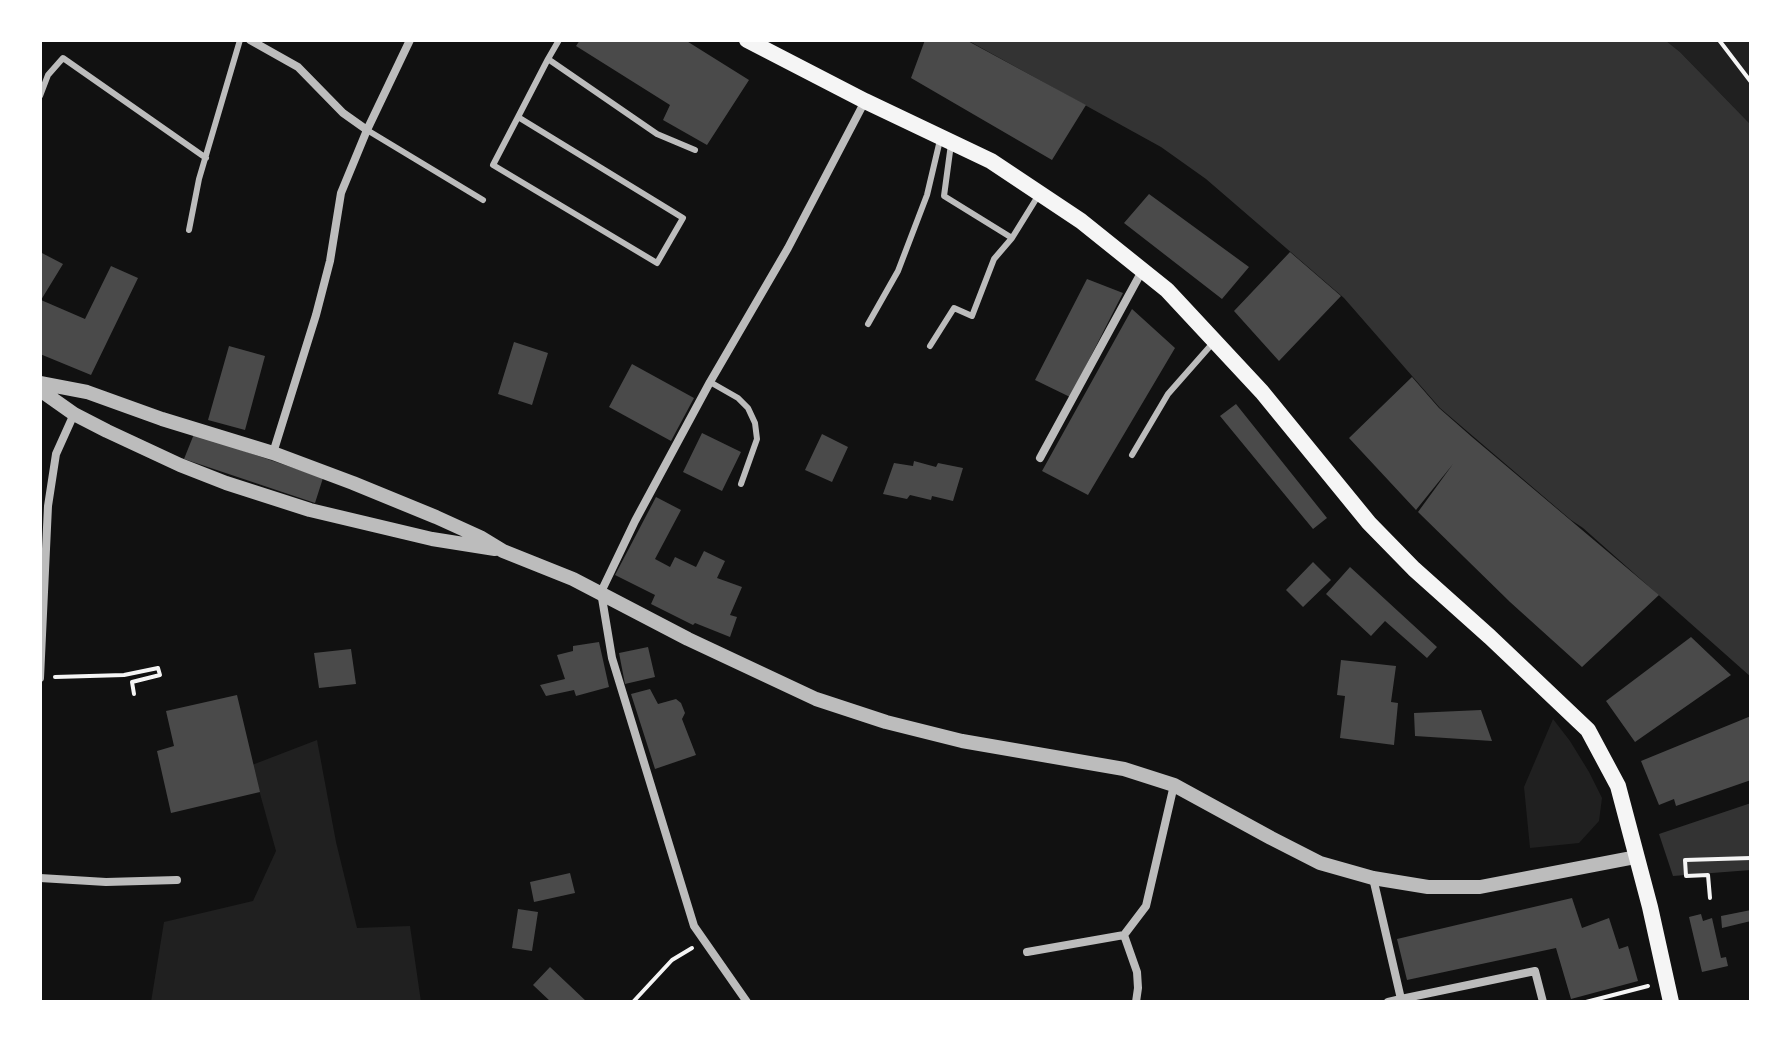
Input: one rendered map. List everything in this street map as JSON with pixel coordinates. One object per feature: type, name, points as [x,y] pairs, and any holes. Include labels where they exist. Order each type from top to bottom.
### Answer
[{"type":"main road","points":[[747,40],[991,161],[1081,221],[1167,290],[1262,392],[1369,523],[1414,569],[1588,730],[1618,786],[1671,1002]]},
{"type":"street","points":[[250,40],[298,67],[343,113],[367,130]]},
{"type":"street","points":[[273,453],[316,315],[330,261],[341,193],[410,40]]},
{"type":"street","points":[[747,1002],[694,926],[612,658],[601,592],[710,382],[788,248],[865,101]]},
{"type":"street","points":[[1040,458],[1142,270]]},
{"type":"street","points":[[40,383],[87,392],[273,453],[436,517],[503,551],[601,592],[688,639],[816,699],[916,730],[1124,769],[1174,785],[1320,863],[1373,878],[1428,887],[1480,887],[1636,857]]},
{"type":"street","points":[[40,390],[74,414],[180,465],[226,483],[310,510],[432,539],[503,551]]},
{"type":"street","points":[[40,675],[48,506],[56,454],[74,414]]},
{"type":"street","points":[[1027,952],[1124,935],[1146,906],[1174,785]]},
{"type":"street","points":[[40,878],[106,882],[177,880]]},
{"type":"street","points":[[1373,878],[1401,999]]},
{"type":"street","points":[[1124,935],[1137,972],[1136,1002]]},
{"type":"street","points":[[1388,1002],[1535,971],[1543,1002]]},
{"type":"lane","points":[[189,230],[199,179],[240,40]]},
{"type":"lane","points":[[518,117],[683,218],[657,263],[493,165],[548,59],[559,40]]},
{"type":"lane","points":[[40,96],[48,75],[63,58],[206,158]]},
{"type":"lane","points":[[548,59],[657,134],[695,150]]},
{"type":"lane","points":[[367,130],[483,200]]},
{"type":"lane","points":[[946,139],[944,196],[1012,238]]},
{"type":"lane","points":[[868,324],[898,271],[946,139]]},
{"type":"lane","points":[[930,346],[954,308],[972,316],[994,259],[1012,238],[1040,193]]},
{"type":"lane","points":[[1132,455],[1168,394],[1214,341]]},
{"type":"lane","points":[[710,382],[738,398],[748,408],[755,423],[757,439],[741,484]]},
{"type":"path","points":[[1719,40],[1751,82]]},
{"type":"path","points":[[40,675],[124,675],[158,668],[160,675],[132,682],[134,694]]},
{"type":"path","points":[[1710,898],[1708,875],[1686,876],[1685,860],[1751,858]]},
{"type":"path","points":[[633,1002],[672,960],[705,941]]},
{"type":"path","points":[[1586,1002],[1666,982]]},
{"type":"shaded area","points":[[967,40],[1665,40],[1680,52],[1751,125],[1751,677],[1583,528],[1440,408],[1344,298],[1206,179],[1161,147]]},
{"type":"shaded area","points":[[1665,40],[1751,40],[1751,125],[1680,52]]},
{"type":"shaded area","points":[[1553,719],[1570,741],[1602,798],[1599,821],[1579,843],[1530,848],[1524,787]]},
{"type":"shaded area","points":[[317,740],[336,842],[357,928],[410,926],[421,1002],[151,1002],[164,922],[253,901],[276,851],[252,765]]},
{"type":"shaded area","points":[[1751,803],[1751,870],[1673,876],[1659,834]]},
{"type":"building","points":[[580,40],[685,40],[749,80],[707,145],[663,120],[670,105],[576,46]]},
{"type":"building","points":[[925,40],[966,40],[1086,105],[1052,160],[911,78]]},
{"type":"building","points":[[1149,194],[1249,267],[1222,299],[1124,223]]},
{"type":"building","points":[[40,252],[63,264],[41,300],[85,319],[111,266],[138,278],[91,375],[40,354]]},
{"type":"building","points":[[1290,252],[1341,296],[1279,361],[1234,311]]},
{"type":"building","points":[[1087,279],[1123,293],[1070,397],[1035,380]]},
{"type":"building","points":[[1132,309],[1175,348],[1088,495],[1042,471]]},
{"type":"building","points":[[514,342],[548,353],[532,405],[498,394]]},
{"type":"building","points":[[229,346],[265,356],[245,430],[208,420]]},
{"type":"building","points":[[632,364],[694,398],[671,441],[609,407]]},
{"type":"building","points":[[1412,377],[1439,408],[1659,595],[1582,667],[1418,512],[1453,464],[1416,510],[1349,438]]},
{"type":"building","points":[[1236,404],[1327,518],[1313,529],[1220,416]]},
{"type":"building","points":[[702,433],[741,452],[722,491],[683,472]]},
{"type":"building","points":[[194,434],[323,478],[315,503],[184,459]]},
{"type":"building","points":[[822,434],[848,447],[832,482],[805,470]]},
{"type":"building","points":[[914,461],[936,467],[938,463],[963,468],[953,501],[932,496],[931,500],[883,494],[894,463],[913,466]]},
{"type":"building","points":[[656,497],[681,510],[655,559],[670,567],[675,557],[696,567],[704,551],[725,561],[717,578],[742,587],[730,615],[737,617],[730,637],[695,623],[693,625],[651,604],[655,595],[615,575]]},
{"type":"building","points":[[1313,562],[1331,580],[1303,607],[1286,590]]},
{"type":"building","points":[[1350,567],[1437,647],[1427,658],[1385,621],[1371,636],[1326,594]]},
{"type":"building","points":[[1691,637],[1731,675],[1635,742],[1606,701]]},
{"type":"building","points":[[599,642],[609,687],[576,696],[574,690],[546,696],[540,685],[565,679],[557,655],[573,651],[573,646]]},
{"type":"building","points":[[648,647],[655,677],[625,684],[619,653]]},
{"type":"building","points":[[351,649],[356,684],[319,688],[314,653]]},
{"type":"building","points":[[1341,660],[1396,666],[1391,702],[1398,703],[1394,745],[1340,738],[1345,696],[1337,695]]},
{"type":"building","points":[[650,689],[658,704],[676,699],[681,703],[685,713],[682,719],[696,755],[655,769],[631,694]]},
{"type":"building","points":[[237,695],[260,792],[171,813],[157,751],[174,746],[166,711]]},
{"type":"building","points":[[1481,710],[1492,741],[1415,736],[1414,713]]},
{"type":"building","points":[[1751,716],[1751,780],[1676,806],[1674,799],[1659,805],[1641,761]]},
{"type":"building","points":[[570,873],[575,893],[534,902],[530,882]]},
{"type":"building","points":[[1572,898],[1582,928],[1609,918],[1619,949],[1628,946],[1638,981],[1571,999],[1556,948],[1407,980],[1397,939]]},
{"type":"building","points":[[518,909],[538,912],[532,951],[512,948]]},
{"type":"building","points":[[1751,910],[1751,921],[1722,928],[1721,916]]},
{"type":"building","points":[[1701,914],[1703,921],[1712,918],[1721,958],[1726,957],[1728,966],[1702,972],[1689,917]]},
{"type":"building","points":[[550,967],[587,1002],[551,1002],[533,985]]}]
